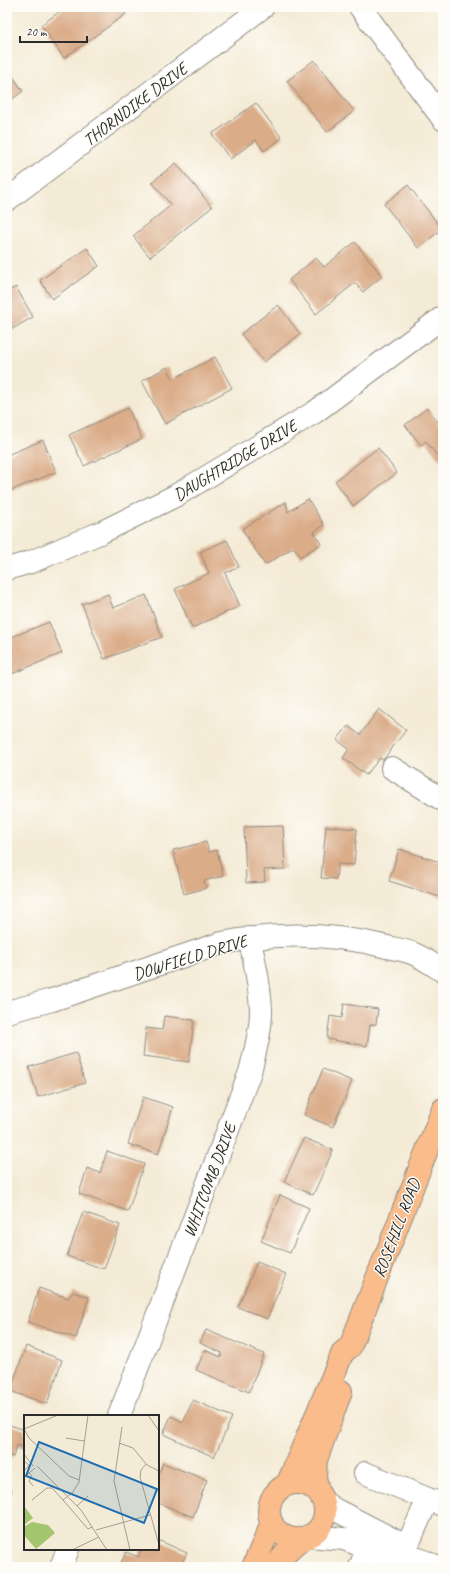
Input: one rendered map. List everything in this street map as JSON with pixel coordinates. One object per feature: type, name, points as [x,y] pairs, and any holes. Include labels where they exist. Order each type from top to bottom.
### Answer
[{"type":"main road","name":"ROSEHILL ROAD","points":[[287,1485],[343,1352],[350,1347],[443,1109]]},
{"type":"main road","name":"ROSEHILL ROAD","points":[[321,1498],[315,1477],[316,1460],[354,1357],[350,1347]]},
{"type":"main road","points":[[276,1567],[289,1551],[306,1537],[319,1529],[325,1511],[321,1498],[313,1488],[305,1484],[296,1483],[287,1485],[273,1496],[270,1505],[272,1523],[277,1531],[285,1536],[294,1539],[306,1537]]},
{"type":"main road","points":[[253,1567],[272,1523]]},
{"type":"street","name":"THORNDIKE DRIVE","points":[[7,200],[263,7]]},
{"type":"street","points":[[360,7],[443,120]]},
{"type":"street","name":"DAUGHTRIDGE DRIVE","points":[[7,569],[31,562],[102,532],[175,496],[315,412],[443,317]]},
{"type":"street","points":[[392,768],[443,800]]},
{"type":"street","name":"DOWFIELD DRIVE","points":[[7,1012],[52,1000],[222,943],[277,935],[323,936],[369,942],[413,953],[443,971]]},
{"type":"street","name":"WHITCOMB DRIVE","points":[[118,1415],[250,1072],[258,1042],[261,1012],[259,981],[250,938]]},
{"type":"street","points":[[365,1473],[436,1502],[404,1553]]},
{"type":"street","points":[[321,1498],[334,1509],[398,1542],[404,1553]]},
{"type":"street","points":[[306,1537],[344,1539],[364,1558],[404,1553],[438,1567]]},
{"type":"street","points":[[61,1567],[68,1550]]},
{"type":"building","points":[[66,7],[121,7],[126,14],[64,58],[41,25]]},
{"type":"building","points":[[314,60],[354,111],[327,132],[287,81]]},
{"type":"building","points":[[7,68],[23,91],[7,103]]},
{"type":"building","points":[[256,103],[282,138],[264,151],[256,140],[230,159],[212,134]]},
{"type":"building","points":[[176,163],[212,207],[150,257],[133,236],[171,205],[152,182]]},
{"type":"building","points":[[408,185],[442,229],[418,248],[384,204]]},
{"type":"building","points":[[355,242],[382,276],[363,292],[355,283],[316,314],[289,280],[316,258],[324,267]]},
{"type":"building","points":[[87,248],[99,266],[52,299],[40,280]]},
{"type":"building","points":[[16,287],[33,317],[7,332],[7,292]]},
{"type":"building","points":[[278,305],[300,334],[264,362],[241,334]]},
{"type":"building","points":[[215,357],[232,388],[165,424],[142,381],[167,367],[173,379]]},
{"type":"building","points":[[128,408],[142,439],[84,466],[69,435]]},
{"type":"building","points":[[427,408],[440,425],[443,423],[443,464],[426,441],[421,445],[405,425]]},
{"type":"building","points":[[43,440],[56,472],[7,492],[7,455]]},
{"type":"building","points":[[378,448],[397,473],[353,506],[335,481]]},
{"type":"building","points":[[308,499],[324,525],[314,532],[321,544],[300,557],[294,547],[265,565],[242,529],[286,502],[288,512]]},
{"type":"building","points":[[227,540],[239,567],[225,573],[240,606],[192,628],[175,589],[209,573],[200,552]]},
{"type":"building","points":[[108,594],[113,608],[146,595],[162,637],[104,659],[82,604]]},
{"type":"building","points":[[49,622],[62,653],[7,676],[7,639]]},
{"type":"building","points":[[379,709],[406,730],[383,760],[380,758],[366,775],[343,758],[349,749],[337,740],[348,726],[360,735]]},
{"type":"building","points":[[283,826],[285,869],[264,870],[265,882],[246,883],[244,827]]},
{"type":"building","points":[[326,826],[357,829],[354,865],[338,864],[336,879],[321,878]]},
{"type":"building","points":[[206,842],[209,852],[217,850],[223,876],[204,881],[206,888],[184,894],[173,850]]},
{"type":"building","points":[[399,849],[443,863],[443,898],[389,881]]},
{"type":"building","points":[[344,1004],[378,1009],[376,1024],[370,1025],[367,1046],[327,1039],[330,1016],[342,1018]]},
{"type":"building","points":[[164,1016],[194,1020],[189,1062],[143,1056],[146,1028],[162,1030]]},
{"type":"building","points":[[76,1053],[85,1083],[38,1097],[29,1067]]},
{"type":"building","points":[[323,1069],[352,1081],[333,1127],[304,1115]]},
{"type":"building","points":[[143,1097],[173,1107],[158,1154],[128,1144]]},
{"type":"building","points":[[304,1138],[333,1150],[313,1195],[284,1182]]},
{"type":"building","points":[[107,1151],[144,1164],[128,1211],[79,1194],[87,1168],[100,1173]]},
{"type":"building","points":[[280,1195],[309,1208],[290,1253],[261,1241]]},
{"type":"building","points":[[83,1212],[120,1225],[104,1269],[67,1256]]},
{"type":"building","points":[[257,1262],[286,1274],[267,1319],[238,1307]]},
{"type":"building","points":[[39,1288],[68,1298],[73,1292],[89,1297],[76,1338],[28,1322]]},
{"type":"building","points":[[206,1330],[264,1354],[249,1392],[196,1370],[205,1350],[221,1357],[222,1353],[200,1343]]},
{"type":"building","points":[[26,1346],[62,1360],[47,1404],[10,1391]]},
{"type":"building","points":[[193,1400],[232,1417],[214,1457],[163,1434],[171,1416],[183,1422]]},
{"type":"building","points":[[7,1424],[24,1430],[24,1448],[17,1445],[13,1457],[7,1455]]},
{"type":"building","points":[[163,1463],[207,1480],[193,1517],[159,1503],[159,1473]]},
{"type":"building","points":[[7,1488],[12,1490],[7,1503]]},
{"type":"building","points":[[159,1540],[187,1553],[180,1567],[119,1567],[126,1552],[138,1557],[141,1550],[159,1550]]}]
